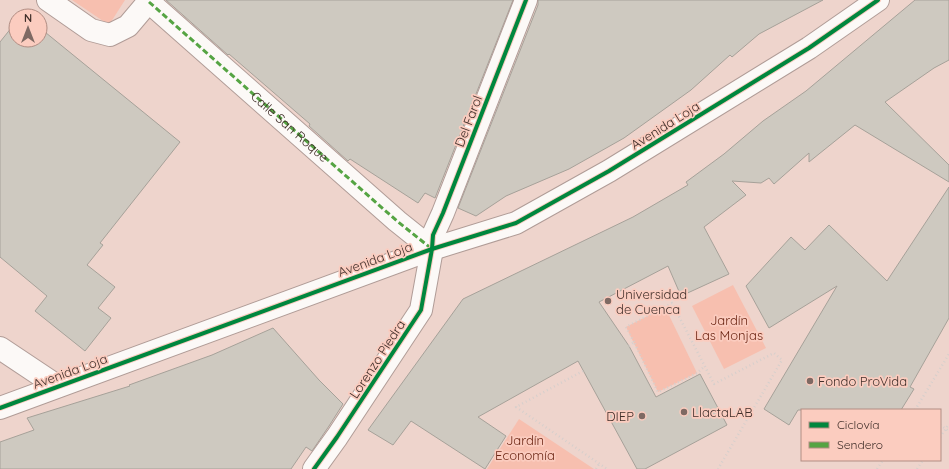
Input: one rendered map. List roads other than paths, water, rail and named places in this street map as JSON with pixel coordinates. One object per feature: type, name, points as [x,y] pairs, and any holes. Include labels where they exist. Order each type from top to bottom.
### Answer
[{"type":"street","points":[[48,0],[91,30],[110,35],[128,26],[149,1]]},
{"type":"street","name":"Del Farol","points":[[432,249],[433,235],[443,213],[526,0]]},
{"type":"street","name":"Avenida Loja","points":[[0,408],[432,249],[516,223],[609,171],[809,48],[878,0]]},
{"type":"street","name":"Calle San Roque","points":[[149,1],[397,220],[432,249]]},
{"type":"street","name":"Lorenzo Piedra","points":[[314,469],[337,437],[421,310],[432,249]]},
{"type":"street","points":[[0,348],[57,386]]},
{"type":"place","name":"Universidad de Cuenca","points":[[608,301]]},
{"type":"place","name":"Fondo ProVida","points":[[810,381]]},
{"type":"place","name":"LlactaLAB","points":[[684,412]]},
{"type":"place","name":"DIEP","points":[[642,416]]},
{"type":"park label","name":"Jardín Las Monjas","points":[[729,328]]},
{"type":"park label","name":"Jardín Economía","points":[[525,448]]}]
